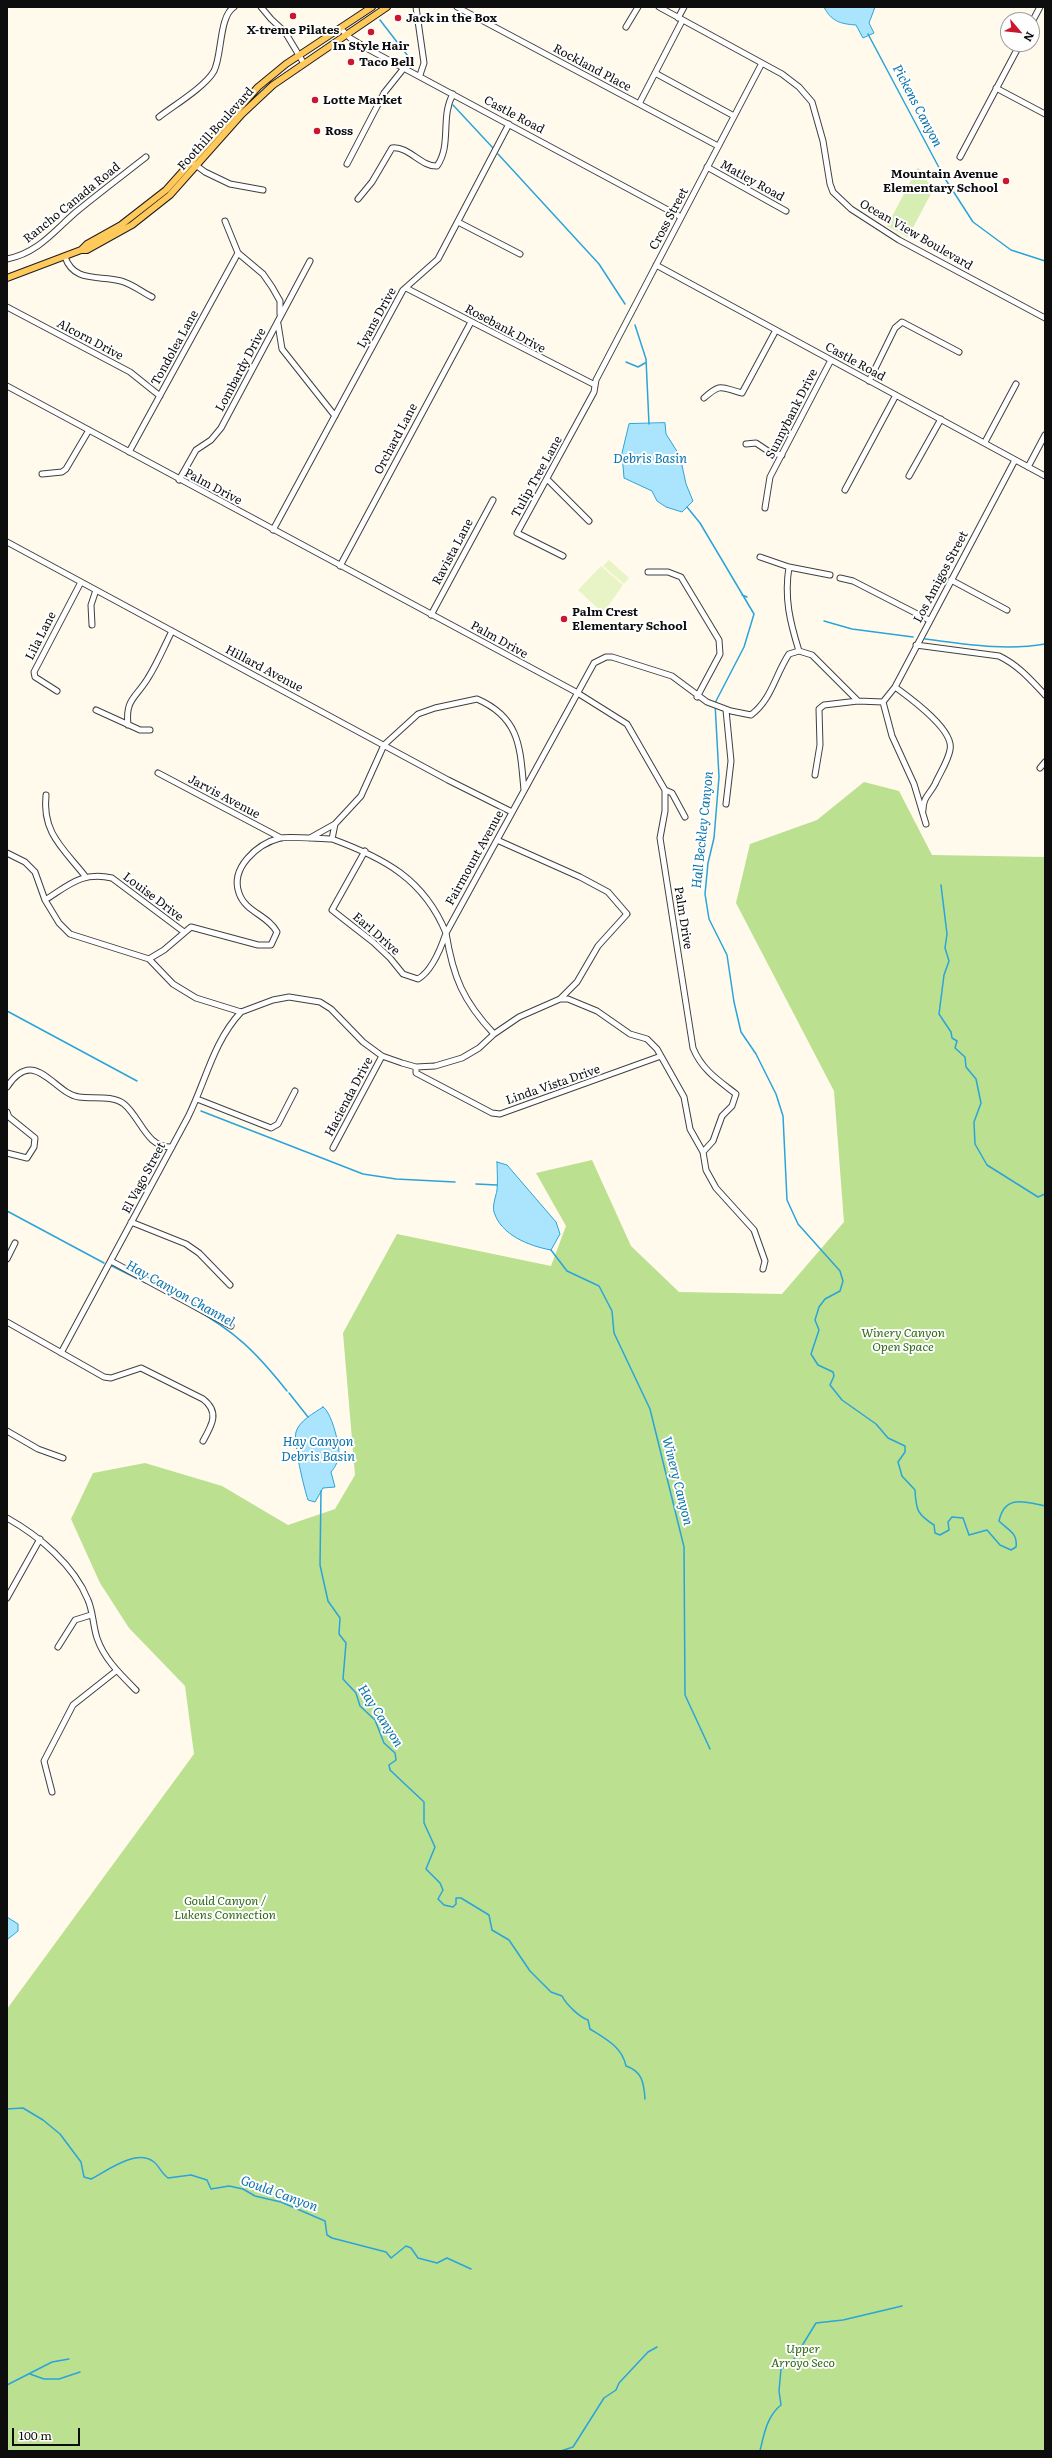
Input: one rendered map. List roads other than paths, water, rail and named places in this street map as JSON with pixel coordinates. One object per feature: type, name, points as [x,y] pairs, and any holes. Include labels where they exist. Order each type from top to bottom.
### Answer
[{"type":"main road","name":"Foothill Boulevard","points":[[7,278],[81,250],[88,250],[101,244],[138,221],[170,195],[258,87],[299,55],[372,7]]},
{"type":"main road","name":"Foothill Boulevard","points":[[226,127],[257,99],[303,62],[387,7]]},
{"type":"street","points":[[159,117],[210,77],[217,62],[227,16],[234,7]]},
{"type":"street","points":[[262,7],[270,20],[285,32],[303,62]]},
{"type":"street","points":[[416,7],[424,63],[420,75]]},
{"type":"street","name":"Rockland Place","points":[[457,7],[718,146]]},
{"type":"street","points":[[626,27],[638,7]]},
{"type":"street","name":"Ocean View Boulevard","points":[[659,7],[762,63],[799,87],[812,102],[823,141],[830,184],[833,192],[851,209],[899,240],[1045,318]]},
{"type":"street","points":[[639,104],[655,73],[684,7]]},
{"type":"street","name":"Castle Road","points":[[340,28],[345,34],[404,68],[420,75],[681,217]]},
{"type":"street","points":[[960,157],[1016,52]]},
{"type":"street","name":"Cross Street","points":[[595,385],[762,63]]},
{"type":"street","points":[[347,164],[384,93],[404,68]]},
{"type":"street","points":[[655,73],[734,116]]},
{"type":"street","points":[[996,88],[1045,114]]},
{"type":"street","points":[[358,199],[372,182],[392,148],[401,149],[437,166],[444,150],[447,108],[453,94]]},
{"type":"street","name":"Lyans Drive","points":[[274,530],[406,288],[438,259],[509,124]]},
{"type":"street","name":"Rancho Canada Road","points":[[7,259],[27,253],[45,241],[76,212],[146,157]]},
{"type":"street","points":[[194,164],[230,184],[263,190]]},
{"type":"street","name":"Matley Road","points":[[707,167],[786,212]]},
{"type":"street","points":[[224,221],[238,253],[263,274],[272,287],[281,305],[278,335],[282,349],[335,416]]},
{"type":"street","points":[[458,222],[520,254]]},
{"type":"street","name":"Tondolea Lane","points":[[130,452],[238,253]]},
{"type":"street","points":[[65,257],[74,272],[85,276],[121,281],[152,297]]},
{"type":"street","name":"Lombardy Drive","points":[[179,480],[196,450],[210,440],[221,428],[310,261]]},
{"type":"street","name":"Castle Road","points":[[656,265],[1045,476]]},
{"type":"street","name":"Rosebank Drive","points":[[406,288],[595,385]]},
{"type":"street","name":"Alcorn Drive","points":[[7,307],[130,372],[160,396]]},
{"type":"street","name":"Orchard Lane","points":[[340,566],[471,322]]},
{"type":"street","points":[[868,380],[895,328],[902,322],[959,352]]},
{"type":"street","points":[[704,398],[715,387],[723,386],[742,393],[776,330]]},
{"type":"street","name":"Sunnybank Drive","points":[[765,508],[770,477],[831,360]]},
{"type":"street","points":[[984,442],[1016,384]]},
{"type":"street","name":"Tulip Tree Lane","points":[[564,556],[517,533],[525,515],[548,480],[594,392],[595,385]]},
{"type":"street","name":"Palm Drive","points":[[7,386],[179,480],[576,692],[627,724],[665,790],[665,811],[660,838],[693,1048],[698,1060],[708,1073],[736,1094],[732,1106],[722,1116],[713,1141],[703,1152]]},
{"type":"street","points":[[846,490],[896,395]]},
{"type":"street","points":[[909,476],[941,419]]},
{"type":"street","points":[[42,474],[62,472],[66,469],[89,430]]},
{"type":"street","points":[[1028,467],[1045,435]]},
{"type":"street","points":[[746,444],[756,443],[771,453],[782,455]]},
{"type":"street","name":"Los Amigos Street","points":[[882,702],[895,688],[929,620],[1014,460]]},
{"type":"street","points":[[548,480],[589,522]]},
{"type":"street","name":"Ravista Lane","points":[[431,615],[492,500]]},
{"type":"street","name":"Hillard Avenue","points":[[7,542],[384,745],[512,812]]},
{"type":"street","points":[[760,557],[789,567],[830,576]]},
{"type":"street","points":[[789,567],[786,588],[789,620],[799,651],[812,655],[858,701]]},
{"type":"street","points":[[648,572],[668,572],[681,577],[719,640],[720,654],[697,697]]},
{"type":"street","points":[[840,578],[852,581],[929,620]]},
{"type":"street","points":[[951,580],[1007,610]]},
{"type":"street","name":"Lila Lane","points":[[57,691],[35,677],[34,672],[81,582]]},
{"type":"street","points":[[92,626],[91,605],[96,590]]},
{"type":"street","points":[[128,725],[126,712],[130,700],[147,679],[172,631]]},
{"type":"street","points":[[916,645],[1000,656],[1009,660],[1028,676],[1045,695]]},
{"type":"street","name":"Fairmount Avenue","points":[[446,933],[524,791],[576,692],[594,662],[606,657],[612,657],[672,676],[697,697],[707,702],[726,710],[751,714],[761,707],[789,654],[799,651]]},
{"type":"street","points":[[895,688],[918,703],[950,740],[951,749],[935,785],[924,799],[923,810]]},
{"type":"street","points":[[307,839],[335,824],[361,796],[384,745],[418,714],[435,708],[478,699],[501,712],[519,741],[524,791]]},
{"type":"street","points":[[815,775],[820,745],[819,709],[824,705],[858,701],[882,702],[892,736],[914,784],[926,824]]},
{"type":"street","points":[[96,710],[140,730],[150,730]]},
{"type":"street","points":[[726,710],[731,766],[726,804]]},
{"type":"street","points":[[1040,768],[1045,762]]},
{"type":"street","name":"Jarvis Avenue","points":[[158,773],[281,838]]},
{"type":"street","points":[[665,790],[672,793],[685,817]]},
{"type":"street","points":[[45,900],[85,876],[49,830],[44,812],[46,795]]},
{"type":"street","points":[[332,838],[335,824]]},
{"type":"street","points":[[149,959],[164,950],[184,932],[192,927],[266,947],[271,945],[276,936],[275,928],[245,903],[239,893],[237,876],[253,852],[281,838],[332,838],[383,860],[409,879],[424,895],[446,933],[454,975],[461,992],[472,1008],[494,1034]]},
{"type":"street","points":[[7,853],[25,862],[35,872],[45,900],[59,923],[70,934],[149,959],[173,984],[196,998],[241,1012],[273,1000],[289,997],[320,1002],[331,1009],[364,1042],[382,1056],[416,1066],[435,1066],[462,1058],[479,1048],[494,1034],[519,1016],[560,999],[577,982],[598,946],[627,914],[608,892],[580,877],[497,840]]},
{"type":"street","name":"Earl Drive","points":[[365,851],[332,910],[373,942],[390,958],[403,974],[409,978],[418,979],[425,973],[441,946],[446,933]]},
{"type":"street","name":"Louise Drive","points":[[85,876],[112,878],[184,932]]},
{"type":"street","points":[[560,999],[568,999],[597,1011],[630,1034],[652,1042],[684,1097],[690,1129],[703,1152],[706,1170],[716,1188],[754,1230],[765,1261],[763,1269]]},
{"type":"street","name":"El Vago Street","points":[[61,1353],[197,1099],[214,1050],[228,1026],[241,1012]]},
{"type":"street","name":"Hacienda Drive","points":[[333,1148],[382,1056]]},
{"type":"street","name":"Linda Vista Drive","points":[[416,1066],[416,1073],[430,1082],[492,1113],[500,1114],[661,1056]]},
{"type":"street","points":[[7,1087],[13,1078],[26,1071],[39,1071],[77,1097],[102,1097],[124,1104],[155,1143],[163,1148],[172,1147]]},
{"type":"street","points":[[197,1099],[271,1128],[278,1124],[295,1091]]},
{"type":"street","points":[[7,1112],[9,1117],[35,1138],[34,1147],[27,1158],[7,1153]]},
{"type":"street","points":[[131,1222],[186,1244],[199,1253],[230,1285]]},
{"type":"street","points":[[7,1259],[15,1243]]},
{"type":"street","points":[[111,1261],[230,1326]]},
{"type":"street","points":[[7,1322],[107,1378],[118,1376],[137,1369],[153,1372],[203,1399],[214,1411],[212,1426],[203,1441]]},
{"type":"street","points":[[7,1431],[38,1449],[63,1458]]},
{"type":"street","points":[[7,1518],[40,1539],[82,1586],[89,1602],[98,1640],[116,1671],[136,1690]]},
{"type":"street","points":[[7,1598],[40,1539]]},
{"type":"street","points":[[58,1647],[75,1620],[91,1615]]},
{"type":"street","points":[[52,1792],[44,1761],[64,1721],[73,1706],[116,1671]]},
{"type":"water","points":[[824,7],[875,7],[869,23],[874,33],[863,38],[856,25],[841,23],[833,19]]},
{"type":"water","name":"Debris Basin","points":[[665,423],[666,434],[680,456],[686,484],[693,501],[682,512],[666,507],[657,501],[652,491],[624,478],[622,453],[629,424]]},
{"type":"water","points":[[497,1162],[507,1165],[556,1222],[560,1234],[551,1250],[534,1246],[517,1238],[509,1233],[498,1220],[493,1207],[497,1190]]},
{"type":"water","name":"Hay Canyon Debris Basin","points":[[323,1407],[329,1414],[334,1428],[338,1442],[339,1455],[337,1463],[331,1472],[335,1487],[323,1488],[315,1502],[308,1500],[299,1466],[295,1438],[300,1424]]},
{"type":"water","points":[[7,1917],[18,1924],[18,1931],[8,1939]]},
{"type":"waterway","points":[[380,20],[414,64]]},
{"type":"waterway","name":"Pickens Canyon","points":[[868,34],[944,177],[973,222],[1011,250],[1045,261]]},
{"type":"waterway","points":[[453,105],[493,148]]},
{"type":"waterway","points":[[498,154],[599,264],[625,304]]},
{"type":"waterway","points":[[635,325],[646,359],[649,424]]},
{"type":"waterway","points":[[626,362],[638,367],[645,363]]},
{"type":"waterway","name":"Hall Beckley Canyon","points":[[687,507],[700,523],[754,614],[744,647],[715,703],[719,777],[714,838],[708,863],[705,894],[709,919],[727,955],[734,1002],[741,1032],[756,1054],[776,1094],[783,1116],[787,1200],[798,1224],[840,1271],[843,1281],[840,1291],[825,1299],[819,1307],[815,1320],[819,1330],[811,1354],[818,1365],[833,1372],[834,1376],[830,1385],[842,1400],[876,1424],[888,1438],[905,1446],[905,1452],[898,1462],[902,1476],[915,1490],[918,1511],[924,1518],[934,1525],[935,1533],[940,1535],[949,1530],[948,1522],[952,1517],[963,1518],[969,1535],[987,1530],[1000,1545],[1011,1550],[1016,1547],[1016,1542],[1012,1532],[999,1521],[1002,1512],[1011,1503],[1017,1502],[1045,1506]]},
{"type":"waterway","name":"Hall Beckley Canyon","points":[[742,595],[747,597]]},
{"type":"waterway","points":[[824,621],[852,629],[913,637]]},
{"type":"waterway","points":[[925,639],[1000,647],[1045,644]]},
{"type":"waterway","points":[[941,885],[947,934],[945,948],[949,961],[944,975],[939,1014],[951,1032],[952,1038],[957,1041],[955,1048],[965,1057],[966,1067],[976,1079],[981,1103],[974,1122],[975,1144],[987,1165],[1038,1197],[1045,1194]]},
{"type":"waterway","points":[[7,1011],[137,1081]]},
{"type":"waterway","points":[[201,1111],[363,1174],[396,1179],[455,1182]]},
{"type":"waterway","points":[[476,1184],[497,1185]]},
{"type":"waterway","points":[[7,1211],[104,1263]]},
{"type":"waterway","name":"Winery Canyon","points":[[551,1250],[567,1271],[599,1286],[612,1311],[614,1333],[650,1409],[684,1547],[685,1695],[710,1749]]},
{"type":"waterway","name":"Hay Canyon Channel","points":[[112,1266],[146,1283]]},
{"type":"waterway","name":"Hay Canyon Channel","points":[[191,1307],[220,1325],[244,1343],[287,1391]]},
{"type":"waterway","name":"Hay Canyon Channel","points":[[289,1393],[308,1417]]},
{"type":"waterway","name":"Hay Canyon","points":[[321,1491],[320,1565],[328,1601],[340,1618],[339,1634],[346,1643],[343,1679],[356,1693],[360,1706],[375,1720],[384,1743],[395,1753],[396,1760],[389,1765],[390,1770],[424,1802],[424,1823],[435,1847],[426,1869],[440,1883],[443,1890],[438,1899],[444,1905],[453,1907],[456,1904],[456,1898],[461,1898],[489,1915],[492,1930],[509,1940],[530,1971],[551,1992],[562,1996],[573,2010],[588,2020],[590,2029],[612,2044],[621,2054],[626,2066],[639,2074],[643,2083],[645,2099]]},
{"type":"waterway","name":"Gould Canyon","points":[[7,2109],[23,2108],[43,2120],[60,2134],[81,2162],[84,2177],[91,2179],[113,2166],[130,2159],[147,2158],[154,2162],[168,2178],[191,2175],[207,2180],[211,2189],[229,2186],[243,2189],[255,2196],[281,2202],[325,2221],[327,2235],[332,2238],[386,2252],[391,2258],[406,2246],[411,2248],[418,2258],[437,2263],[447,2258],[471,2269]]},
{"type":"waterway","points":[[760,2451],[769,2420],[772,2414],[781,2405],[779,2391],[781,2369],[792,2362],[816,2323],[843,2320],[902,2306]]},
{"type":"waterway","points":[[561,2451],[573,2447],[604,2398],[616,2390],[619,2383],[648,2352],[657,2347]]},
{"type":"waterway","points":[[7,2385],[52,2362],[69,2359]]},
{"type":"waterway","points":[[30,2374],[44,2379],[59,2379],[80,2372]]},
{"type":"place","name":"X-treme Pilates","points":[[293,16]]},
{"type":"place","name":"Jack in the Box","points":[[398,18]]},
{"type":"place","name":"In Style Hair","points":[[371,32]]},
{"type":"place","name":"Taco Bell","points":[[351,62]]},
{"type":"place","name":"Lotte Market","points":[[315,100]]},
{"type":"place","name":"Ross","points":[[317,131]]},
{"type":"place","name":"Mountain Avenue Elementary School","points":[[1006,181]]},
{"type":"place","name":"Palm Crest Elementary School","points":[[564,619]]},
{"type":"park label","name":"Winery Canyon Open Space","points":[[903,1340]]},
{"type":"park label","name":"Gould Canyon / Lukens Connection","points":[[225,1908]]},
{"type":"park label","name":"Upper Arroyo Seco","points":[[803,2356]]}]
